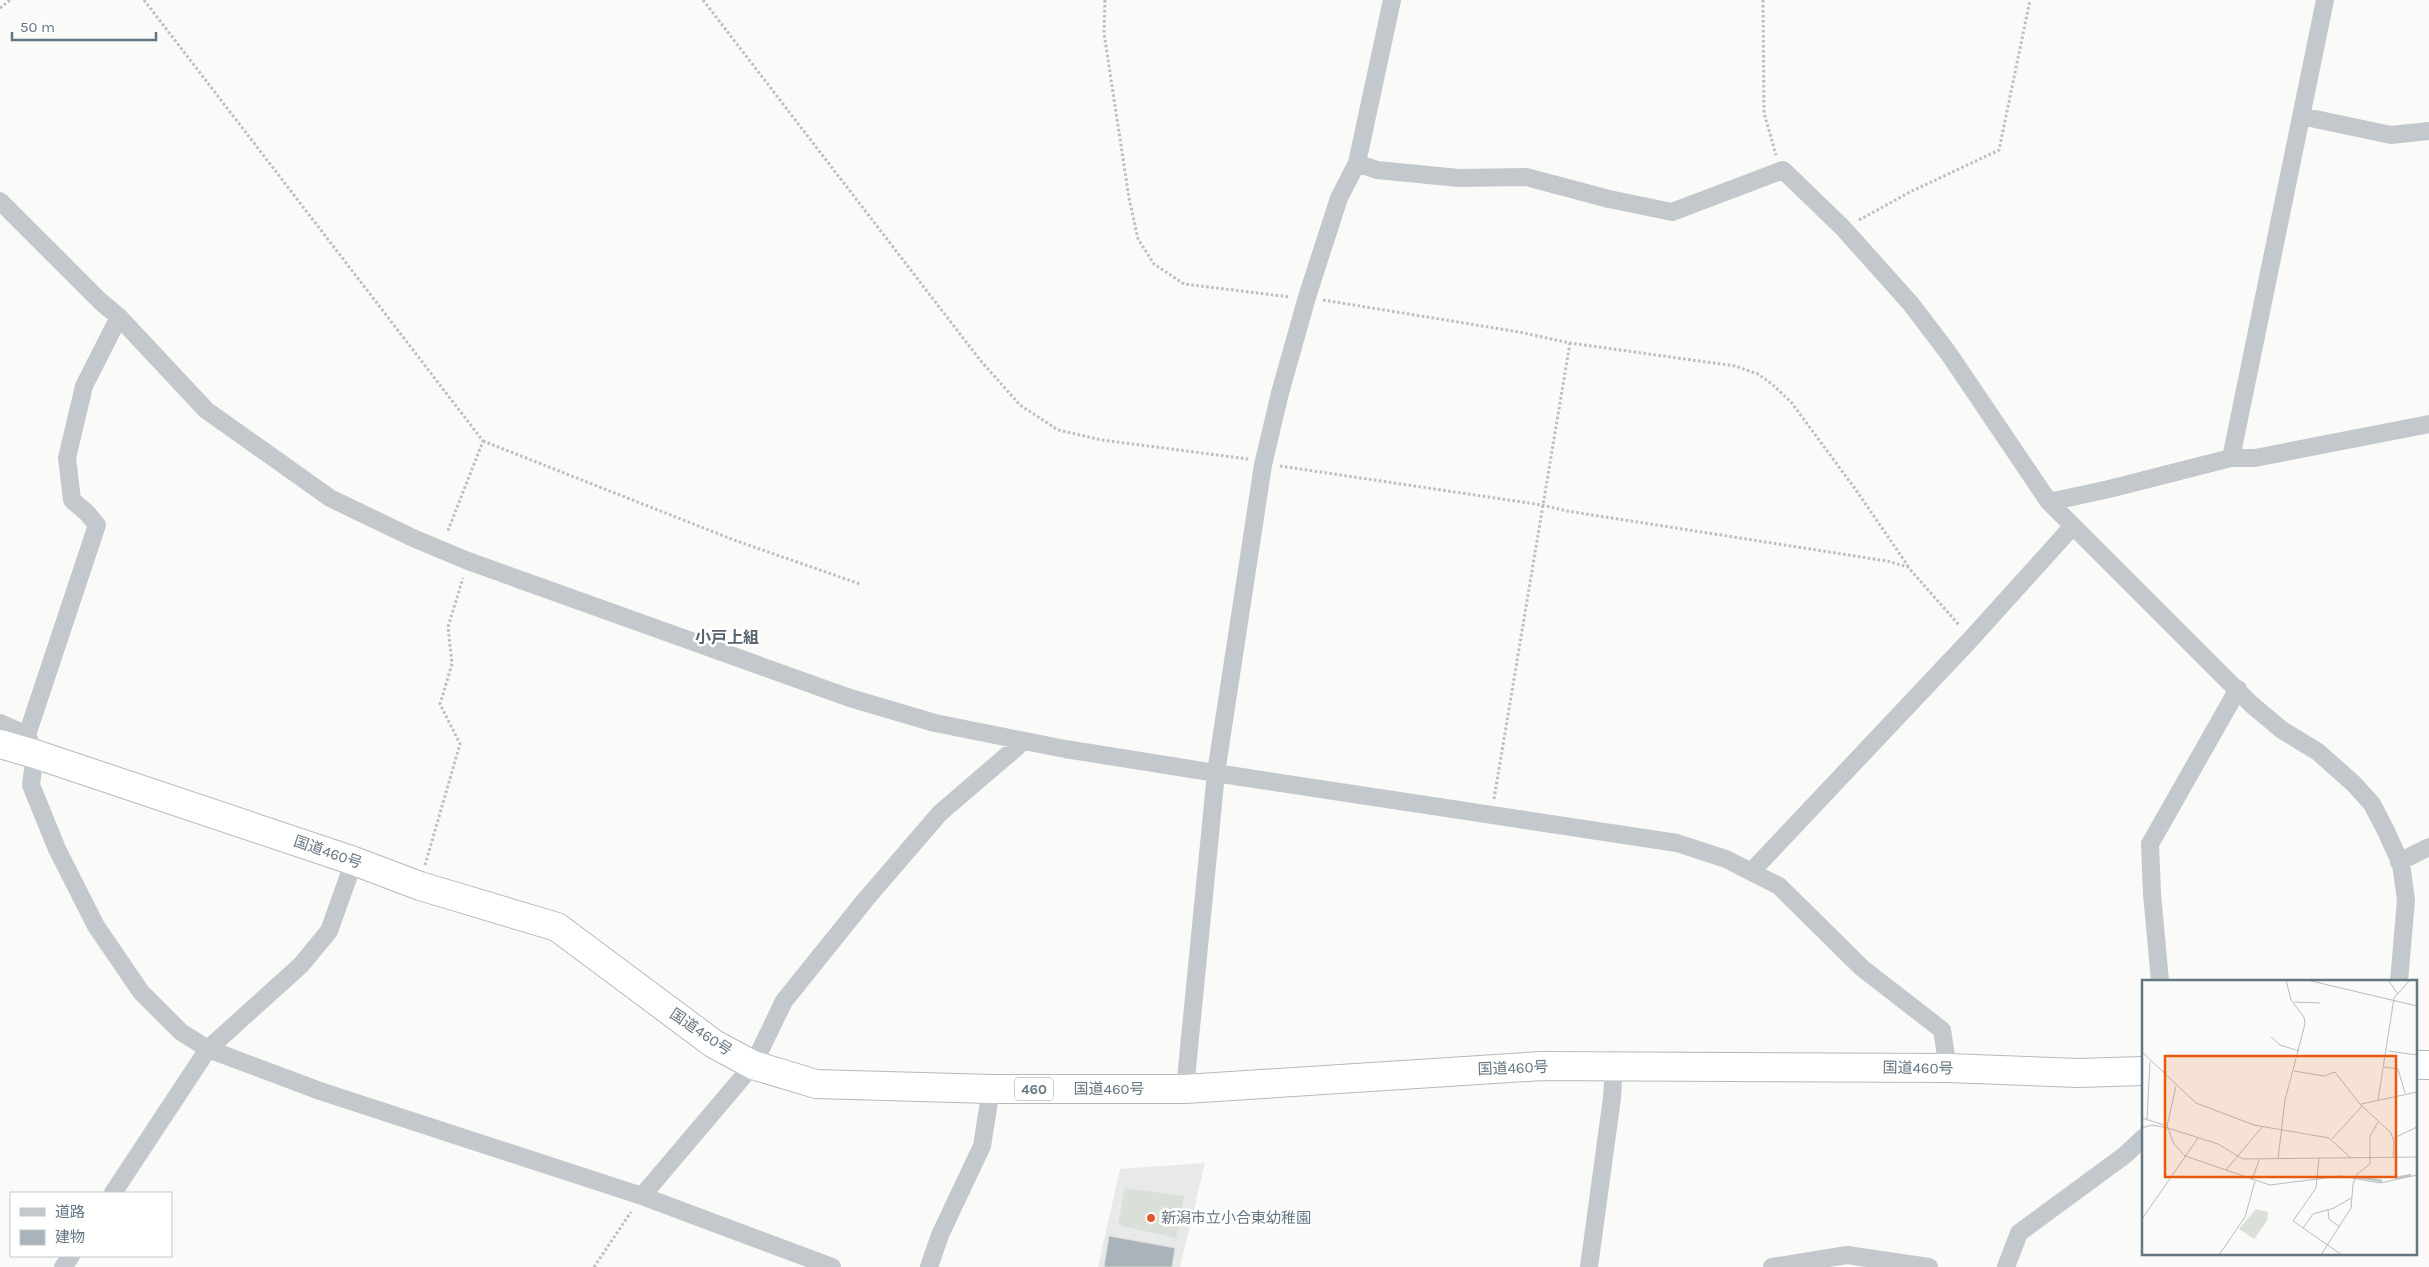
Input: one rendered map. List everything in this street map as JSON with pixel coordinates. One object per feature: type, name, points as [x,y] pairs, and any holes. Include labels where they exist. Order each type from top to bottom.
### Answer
[{"type":"highway","name":"国道460号","points":[[0,744],[31,744],[420,886],[557,927],[714,1044],[753,1065],[816,1084],[991,1089],[1186,1089],[1541,1066],[1948,1068],[2078,1073],[2142,1071]]},
{"type":"highway","points":[[2416,1065],[2429,1065]]},
{"type":"street","points":[[1186,1089],[1216,773],[1263,464],[1280,393],[1307,297],[1339,198],[1356,163],[1392,0]]},
{"type":"street","points":[[2231,458],[2326,0]]},
{"type":"street","points":[[2301,116],[2391,135],[2429,131]]},
{"type":"street","points":[[1356,163],[1377,170],[1459,178],[1526,177],[1609,199],[1672,212],[1725,194],[1783,170],[1843,228],[1911,304],[1949,354],[2049,502],[2072,527],[2100,551],[2238,689],[2282,730],[2318,752],[2354,784],[2372,804],[2392,842],[2399,862],[2406,900],[2399,980]]},
{"type":"street","points":[[0,201],[100,301],[119,317],[206,410],[330,498],[441,549],[850,698],[935,723],[1024,741],[1216,773],[1677,843],[1726,859],[1779,886],[1862,968],[1942,1030],[1948,1068]]},
{"type":"street","points":[[119,317],[84,386],[67,458],[72,500],[97,525],[31,744],[30,785],[57,849],[96,926],[141,992],[181,1032],[208,1049],[320,1090],[642,1196],[832,1267]]},
{"type":"street","points":[[2049,502],[2231,458],[2255,458],[2429,424]]},
{"type":"street","points":[[1751,872],[1970,640],[2072,527]]},
{"type":"street","points":[[2160,980],[2152,894],[2150,844],[2238,689]]},
{"type":"street","points":[[0,722],[31,744]]},
{"type":"street","points":[[642,1196],[753,1065],[784,1001],[866,899],[940,813],[1024,741]]},
{"type":"street","points":[[2399,862],[2429,847]]},
{"type":"street","points":[[113,1192],[208,1049],[301,966],[328,931],[354,861]]},
{"type":"street","points":[[1589,1267],[1612,1098],[1614,1067]]},
{"type":"street","points":[[929,1267],[940,1234],[982,1146],[991,1089]]},
{"type":"street","points":[[2006,1267],[2019,1233],[2125,1156],[2142,1139]]},
{"type":"street","points":[[1772,1267],[1848,1255],[1929,1267]]},
{"type":"path","points":[[0,8],[10,0]]},
{"type":"path","points":[[144,0],[483,441],[734,540],[860,584]]},
{"type":"path","points":[[703,0],[980,360],[1020,405],[1058,430],[1102,440],[1250,460],[1263,464],[1542,505],[1567,511],[1887,561],[1908,567]]},
{"type":"path","points":[[1104,0],[1104,33],[1129,198],[1138,239],[1154,264],[1184,284],[1277,296],[1307,297],[1520,332],[1570,343],[1735,366],[1758,374],[1791,402],[1856,490],[1908,567],[1970,640]]},
{"type":"path","points":[[1763,0],[1764,113],[1775,154],[1783,170]]},
{"type":"path","points":[[1843,228],[1910,192],[1999,150],[2030,0]]},
{"type":"path","points":[[1490,814],[1570,343]]},
{"type":"path","points":[[441,549],[483,441]]},
{"type":"path","points":[[420,886],[428,851],[460,744],[440,704],[452,664],[448,627],[468,560]]},
{"type":"path","points":[[594,1267],[642,1196]]},
{"type":"shaded area","name":"新潟市立小合東幼稚園","points":[[1205,1163],[1180,1267],[1098,1267],[1120,1169]]},
{"type":"shaded area","points":[[1125,1188],[1184,1196],[1176,1238],[1118,1225]]},
{"type":"building","points":[[1109,1236],[1175,1248],[1172,1267],[1104,1267]]},
{"type":"place","name":"新潟市立小合東幼稚園","points":[[1151,1218]]},
{"type":"district","name":"小戸上組","points":[[727,637]]}]
